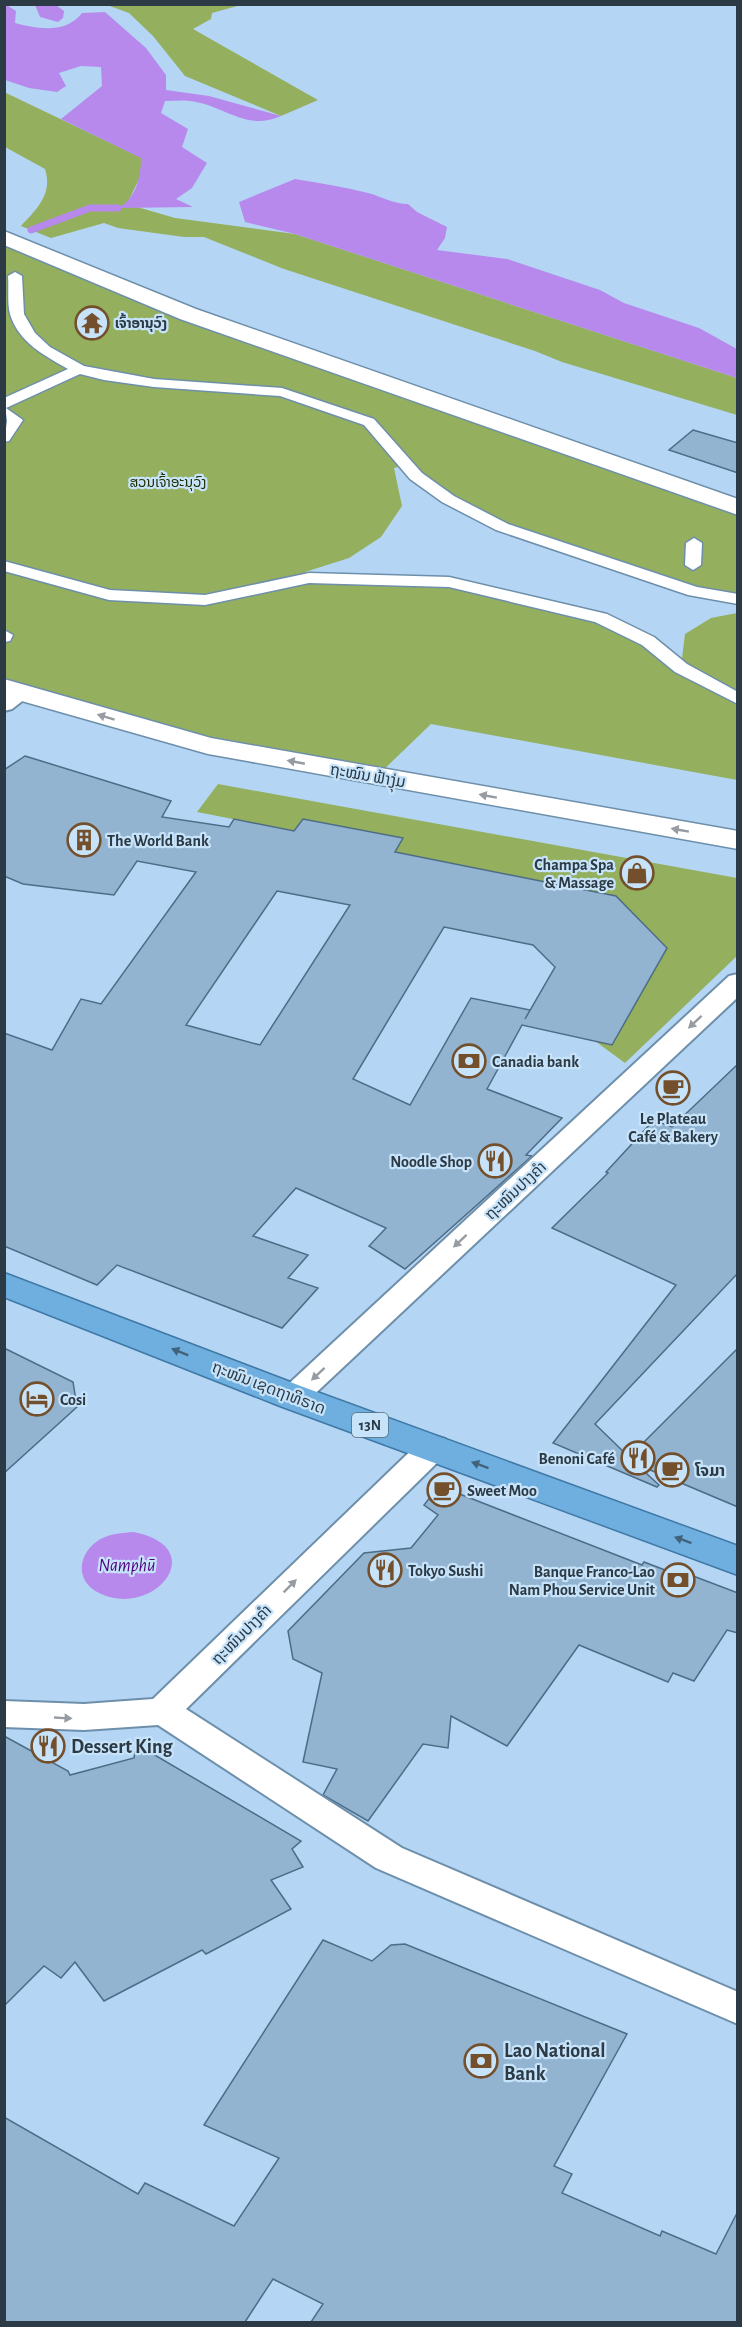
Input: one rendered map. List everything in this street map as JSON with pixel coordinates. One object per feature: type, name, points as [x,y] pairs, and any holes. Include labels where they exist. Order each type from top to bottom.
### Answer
[{"type":"highway","name":"ຖະໜົນ ເຊດຖາທິຣາດ","points":[[4,1284],[293,1397],[434,1447],[738,1561]]},
{"type":"street","points":[[4,237],[188,314],[738,508]]},
{"type":"street","points":[[15,276],[17,314],[29,335],[45,350],[79,369],[104,376],[154,383],[282,392],[369,422],[416,476],[448,499],[502,528],[694,591],[738,599]]},
{"type":"street","points":[[4,404],[79,369]]},
{"type":"street","points":[[4,412],[15,420],[4,438]]},
{"type":"street","points":[[693,565],[694,543]]},
{"type":"street","points":[[5,566],[109,596],[205,600],[309,578],[449,582],[601,618],[648,641],[681,668],[738,699]]},
{"type":"street","name":"ຖະໝົນ ຟ້າງຸ່ມ","points":[[10,694],[208,746],[738,840]]},
{"type":"street","name":"ຖະໜົນປາງຄໍາ","points":[[293,1397],[738,982]]},
{"type":"street","name":"ຖະໜົນປາງຄໍາ","points":[[163,1711],[434,1447]]},
{"type":"street","points":[[4,1714],[112,1718],[163,1711],[389,1858],[738,2009]]},
{"type":"green space","points":[[107,5],[241,5],[212,13],[211,19],[193,29],[318,100],[281,116],[185,76],[153,36],[129,13]]},
{"type":"green space","points":[[4,92],[142,158],[140,177],[127,204],[175,218],[295,234],[737,378],[737,415],[562,362],[535,351],[284,269],[204,237],[184,237],[118,228],[104,223],[51,238],[21,226],[42,200],[47,178],[45,169],[5,147]]},
{"type":"green space","name":"ສວນເຈົ້າອະນຸວົງ","points":[[4,237],[188,314],[737,508],[737,599],[694,591],[502,527],[448,499],[407,465],[394,468],[402,506],[381,537],[349,558],[305,572],[309,578],[449,582],[601,618],[681,667],[685,634],[711,618],[737,613],[737,780],[431,724],[376,777],[208,746],[5,687]]},
{"type":"green space","points":[[218,784],[737,878],[737,956],[625,1063],[595,1041],[612,1045],[667,948],[616,896],[395,852],[402,838],[303,819],[294,831],[197,812]]},
{"type":"water","points":[[5,4],[16,11],[15,23],[42,28],[68,24],[82,13],[105,12],[146,48],[166,75],[166,90],[209,96],[281,116],[256,121],[234,116],[201,103],[165,101],[161,113],[188,129],[182,147],[207,163],[192,188],[176,199],[193,207],[118,208],[133,193],[140,172],[141,158],[61,119],[102,86],[101,67],[81,66],[59,73],[66,86],[57,92],[29,88],[5,80]]},
{"type":"water","points":[[35,5],[56,5],[64,11],[63,18],[58,22],[40,17]]},
{"type":"water","points":[[295,179],[359,191],[393,202],[408,204],[417,212],[447,227],[445,238],[437,250],[507,259],[600,290],[624,303],[699,328],[737,349],[737,378],[295,234],[245,222],[239,202]]},
{"type":"water","name":"Namphū","points":[[133,1532],[157,1540],[169,1552],[172,1565],[167,1578],[155,1590],[139,1597],[120,1599],[99,1593],[90,1587],[82,1572],[85,1555],[96,1542],[105,1537]]},
{"type":"building","points":[[693,430],[738,443],[738,473],[669,450]]},
{"type":"building","points":[[25,756],[171,801],[162,817],[229,827],[234,819],[294,831],[303,819],[403,838],[395,852],[616,896],[667,948],[612,1045],[522,1025],[487,1089],[562,1118],[526,1155],[532,1156],[405,1269],[369,1246],[386,1228],[296,1188],[253,1236],[308,1255],[288,1278],[318,1288],[282,1328],[117,1265],[97,1285],[4,1246],[4,1033],[52,1050],[81,999],[101,1004],[196,872],[137,861],[114,895],[23,884],[4,876],[4,770]],"holes":[[[277,891],[350,905],[260,1045],[186,1025]],[[444,927],[533,945],[555,967],[525,1019],[530,1010],[471,998],[410,1105],[353,1079]]]},
{"type":"building","points":[[738,1064],[738,1273],[595,1424],[629,1457],[738,1348],[738,1507],[636,1464],[659,1485],[657,1487],[553,1443],[676,1285],[552,1228],[608,1173],[606,1172],[654,1120],[672,1127]]},
{"type":"building","points":[[4,1348],[73,1382],[77,1407],[4,1473]]},
{"type":"building","points":[[439,1486],[642,1565],[644,1562],[678,1575],[680,1571],[738,1593],[738,1633],[727,1630],[694,1681],[673,1673],[668,1682],[579,1645],[507,1746],[451,1716],[448,1748],[423,1744],[368,1821],[323,1795],[337,1769],[303,1762],[322,1673],[293,1659],[288,1631],[364,1553],[411,1548],[438,1515],[424,1505]]},
{"type":"building","points":[[4,1736],[68,1771],[70,1775],[134,1758],[135,1752],[153,1754],[301,1841],[292,1849],[303,1867],[271,1880],[291,1909],[206,1954],[202,1950],[104,2001],[75,1962],[61,1978],[44,1966],[4,2006]]},
{"type":"building","points":[[323,1940],[372,1961],[391,1945],[405,1944],[627,2034],[554,2166],[572,2174],[562,2193],[660,2236],[662,2231],[716,2254],[738,2211],[738,2322],[311,2322],[323,2304],[273,2279],[245,2322],[4,2322],[4,2117],[138,2194],[145,2183],[234,2226],[279,2158],[204,2125]]},
{"type":"waterway","points":[[31,230],[90,208],[118,208]]},
{"type":"place","name":"ເຈົ້າອານຸວົງ","points":[[92,323]]},
{"type":"place","name":"The World Bank","points":[[84,840]]},
{"type":"place","name":"Champa Spa & Massage","points":[[637,873]]},
{"type":"place","name":"Canadia bank","points":[[469,1061]]},
{"type":"place","name":"Le Plateau Café & Bakery","points":[[673,1088]]},
{"type":"place","name":"Noodle Shop","points":[[495,1161]]},
{"type":"place","name":"Cosi","points":[[37,1399]]},
{"type":"place","name":"Benoni Café","points":[[638,1458]]},
{"type":"place","name":"ໂຈມາ","points":[[672,1470]]},
{"type":"place","name":"Sweet Moo","points":[[444,1490]]},
{"type":"place","name":"Tokyo Sushi","points":[[385,1570]]},
{"type":"place","name":"Banque Franco-Lao Nam Phou Service Unit","points":[[678,1580]]},
{"type":"place","name":"Dessert King","points":[[48,1746]]},
{"type":"place","name":"Lao National Bank","points":[[481,2061]]}]
